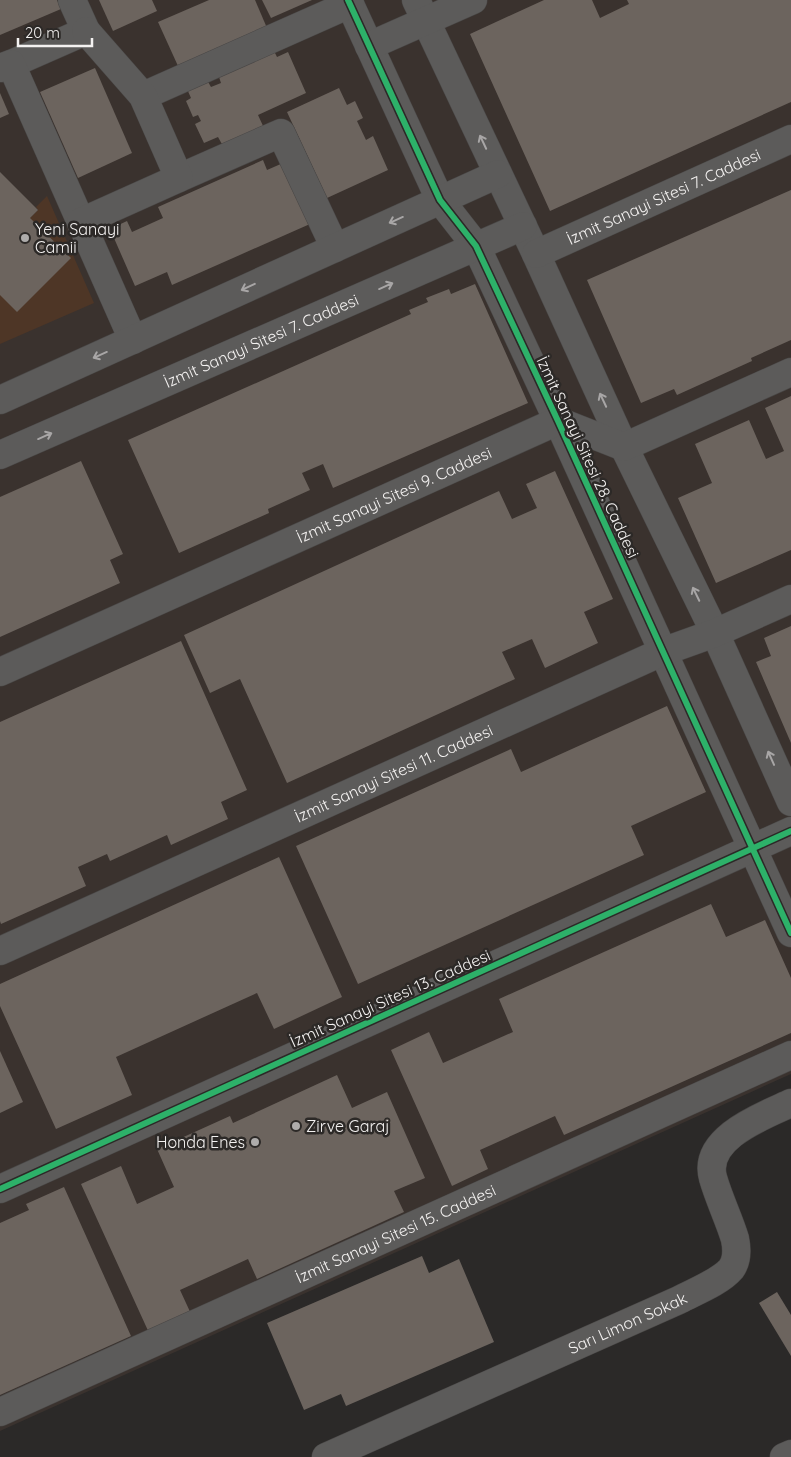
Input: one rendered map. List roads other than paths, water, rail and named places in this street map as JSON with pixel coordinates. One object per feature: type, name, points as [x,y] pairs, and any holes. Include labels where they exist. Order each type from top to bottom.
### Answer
[{"type":"street","points":[[72,0],[86,30],[143,96],[179,178]]},
{"type":"street","points":[[369,46],[421,10],[473,0]]},
{"type":"street","points":[[143,96],[349,2]]},
{"type":"street","name":"İzmit Sanayi Sitesi 28. Caddesi","points":[[349,2],[440,200],[476,246],[791,933]]},
{"type":"street","points":[[421,10],[523,226],[624,447],[714,633],[791,802]]},
{"type":"street","points":[[86,30],[5,66],[81,222],[134,340]]},
{"type":"street","points":[[81,222],[281,133],[335,248]]},
{"type":"street","name":"İzmit Sanayi Sitesi 7. Caddesi","points":[[536,254],[791,139]]},
{"type":"street","points":[[0,400],[498,174]]},
{"type":"street","name":"İzmit Sanayi Sitesi 7. Caddesi","points":[[0,455],[523,226]]},
{"type":"street","points":[[558,422],[624,447],[791,372]]},
{"type":"street","name":"İzmit Sanayi Sitesi 9. Caddesi","points":[[0,672],[558,422]]},
{"type":"street","name":"İzmit Sanayi Sitesi 11. Caddesi","points":[[0,951],[662,652],[714,633],[791,599]]},
{"type":"street","name":"İzmit Sanayi Sitesi 13. Caddesi","points":[[0,1188],[791,831]]},
{"type":"street","name":"İzmit Sanayi Sitesi 15. Caddesi","points":[[0,1412],[791,1055]]},
{"type":"street","name":"Sarı Limon Sokak","points":[[342,1454],[679,1300],[718,1279],[731,1268],[736,1258],[736,1244],[713,1178],[712,1166],[715,1153],[725,1141],[752,1121],[791,1103]]},
{"type":"street","points":[[784,1457],[791,1454]]},
{"type":"place","name":"Yeni Sanayi Camii","points":[[25,238]]},
{"type":"place","name":"Zirve Garaj","points":[[296,1126]]},
{"type":"place","name":"Honda Enes","points":[[255,1142]]}]
